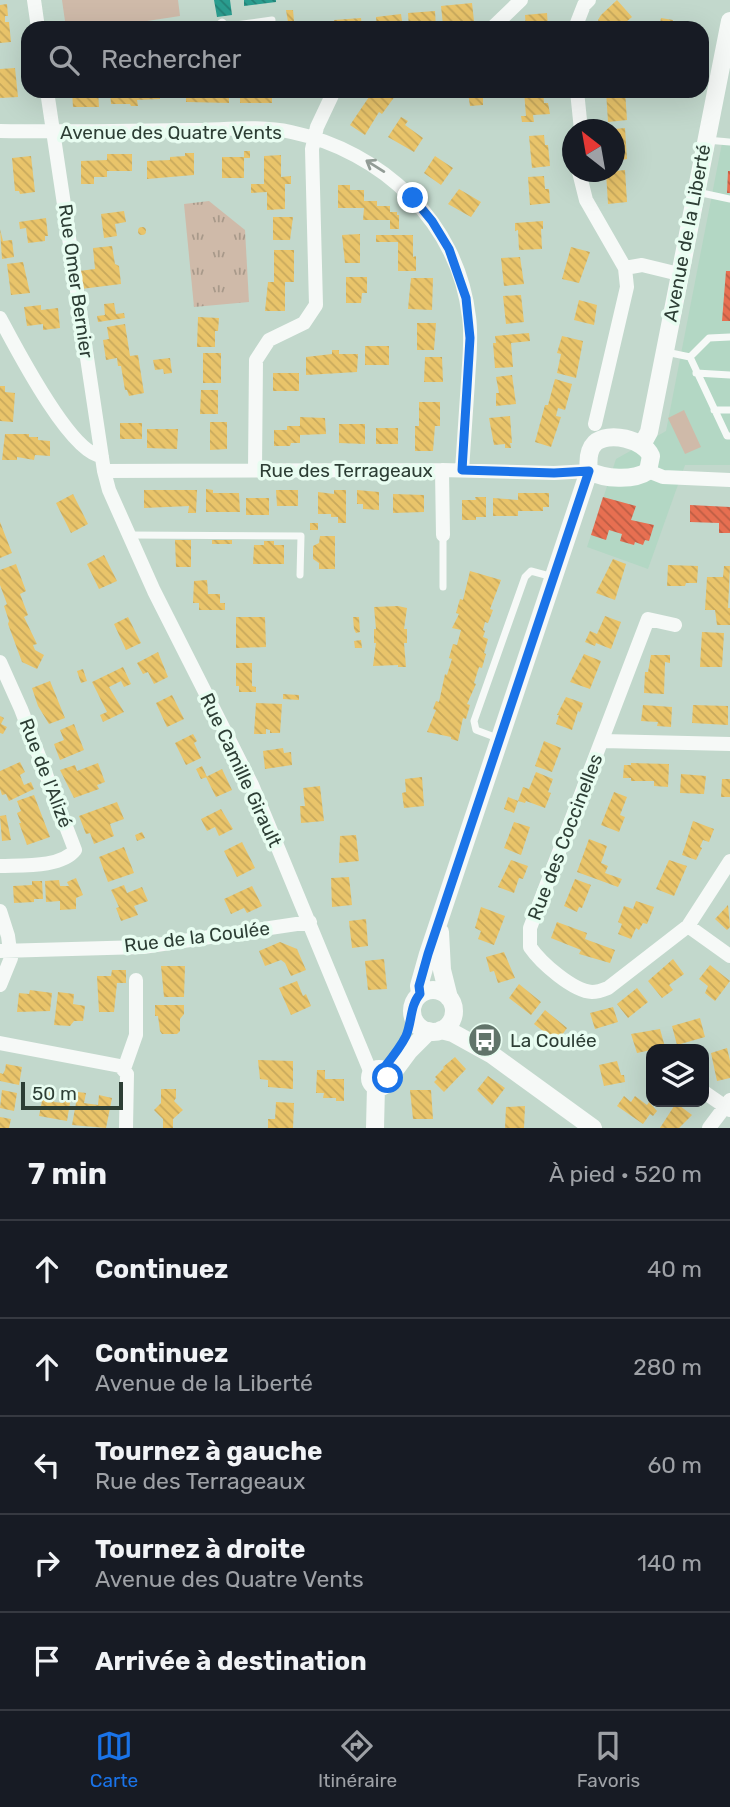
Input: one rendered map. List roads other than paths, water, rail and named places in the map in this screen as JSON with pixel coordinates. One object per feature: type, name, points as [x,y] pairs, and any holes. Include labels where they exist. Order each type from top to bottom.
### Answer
[{"type":"street","points":[[34,0],[37,21]]},
{"type":"street","points":[[499,21],[521,0]]},
{"type":"street","points":[[577,21],[582,2]]},
{"type":"street","name":"Avenue de la Liberté","points":[[643,443],[649,432],[730,21]]},
{"type":"street","name":"Rue Omer Bernier","points":[[48,98],[103,463]]},
{"type":"street","points":[[255,469],[256,360],[269,341],[304,323],[316,305],[312,149],[331,98]]},
{"type":"street","points":[[578,98],[580,119]]},
{"type":"street","name":"Avenue des Quatre Vents","points":[[0,131],[270,129],[314,138],[344,149],[385,172],[413,198],[432,221],[449,249],[463,286],[470,338],[462,470]]},
{"type":"street","points":[[580,182],[589,207],[625,268],[627,287],[594,424]]},
{"type":"street","points":[[625,268],[642,265],[679,274]]},
{"type":"street","points":[[0,318],[62,422],[79,443],[103,463]]},
{"type":"street","points":[[420,994],[419,986],[440,921],[589,471],[591,450],[598,441],[634,440],[643,443],[651,456],[648,471]]},
{"type":"street","name":"Rue des Terrageaux","points":[[103,463],[255,469],[554,473],[589,471]]},
{"type":"street","name":"Rue Camille Girault","points":[[103,463],[109,490],[154,591],[252,785],[380,1077],[375,1128]]},
{"type":"street","points":[[442,470],[443,535]]},
{"type":"street","points":[[589,471],[596,476],[635,477],[648,471],[663,477],[730,480]]},
{"type":"street","name":"Rue des Coccinelles","points":[[676,625],[648,619],[530,928],[530,947],[546,966],[580,990],[594,992],[608,988],[688,926],[730,861]]},
{"type":"street","name":"Rue de l'Alizé","points":[[0,662],[75,850],[71,855],[47,864],[0,866]]},
{"type":"street","name":"Rue des Coccinelles","points":[[603,741],[730,744]]},
{"type":"street","points":[[0,911],[9,966],[0,985]]},
{"type":"street","points":[[380,1077],[435,1030],[450,1022],[452,1004],[442,970],[440,921]]},
{"type":"street","name":"Rue de la Coulée","points":[[5,951],[143,947],[310,922]]},
{"type":"street","points":[[688,926],[730,956]]},
{"type":"street","points":[[124,1069],[136,1035],[136,980]]},
{"type":"street","points":[[380,1077],[401,1044],[413,1016],[413,1004],[420,994],[433,990],[439,991],[452,1004],[491,1054]]},
{"type":"street","points":[[413,1016],[419,1026],[453,1033],[491,1054],[593,1128]]},
{"type":"street","points":[[0,1043],[124,1069],[127,1074],[126,1128]]},
{"type":"street","points":[[709,1095],[728,1105],[709,1128]]},
{"type":"lane","points":[[266,21],[272,20]]},
{"type":"lane","points":[[706,140],[730,142]]},
{"type":"lane","points":[[696,192],[730,199]]},
{"type":"lane","points":[[690,357],[709,338],[730,337]]},
{"type":"lane","points":[[664,352],[690,357]]},
{"type":"lane","points":[[690,357],[727,436],[730,436]]},
{"type":"lane","points":[[696,373],[730,374]]},
{"type":"lane","points":[[714,410],[730,410]]},
{"type":"lane","points":[[129,535],[301,536],[300,575]]},
{"type":"lane","points":[[443,535],[443,587]]},
{"type":"lane","points":[[500,739],[476,730],[474,722],[525,577],[531,571],[553,577]]},
{"type":"place","name":"La Coulée","points":[[485,1040]]}]
